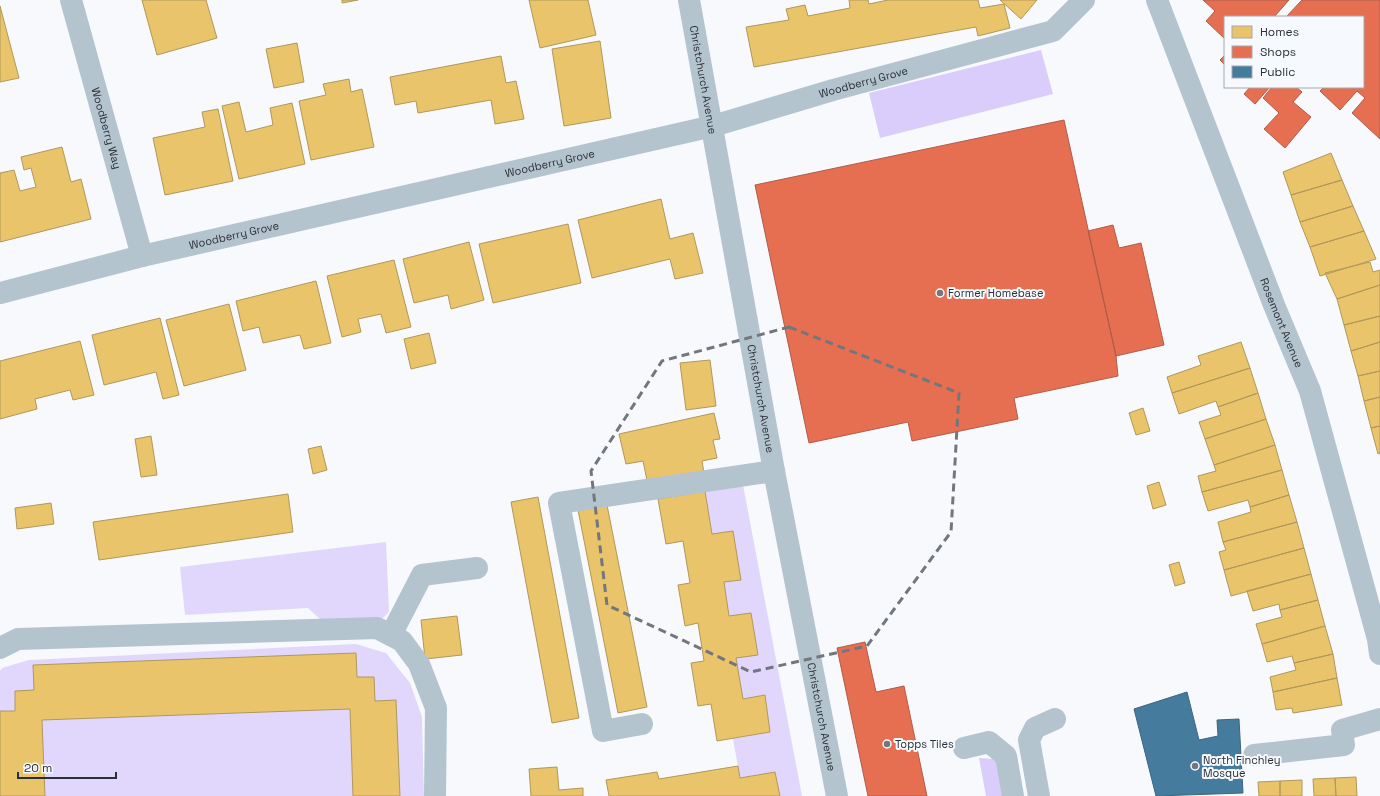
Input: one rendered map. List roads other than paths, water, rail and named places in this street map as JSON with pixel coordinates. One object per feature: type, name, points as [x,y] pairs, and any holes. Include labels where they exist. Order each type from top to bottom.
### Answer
[{"type":"street","name":"Woodberry Way","points":[[71,0],[142,256]]},
{"type":"street","name":"Christchurch Avenue","points":[[689,0],[774,471],[837,796]]},
{"type":"street","name":"Woodberry Grove","points":[[0,293],[142,256],[712,126],[833,90],[1053,31],[1084,0]]},
{"type":"street","name":"Rosemont Avenue","points":[[1157,0],[1271,298],[1310,391],[1378,639],[1380,654]]},
{"type":"street","points":[[642,724],[603,731],[558,503],[774,471]]},
{"type":"street","points":[[391,635],[422,575],[476,568]]},
{"type":"street","points":[[0,648],[18,640],[26,639],[377,628],[402,641],[419,664],[436,708],[435,796]]},
{"type":"street","points":[[1039,796],[1029,740],[1035,728],[1055,719]]},
{"type":"street","points":[[1254,755],[1344,745],[1342,730],[1380,719]]},
{"type":"street","points":[[964,748],[989,742],[1006,756],[1013,796]]},
{"type":"place","name":"Former Homebase","points":[[940,293]]},
{"type":"place","name":"Topps Tiles","points":[[887,744]]},
{"type":"place","name":"North Finchley Mosque","points":[[1195,766]]}]
